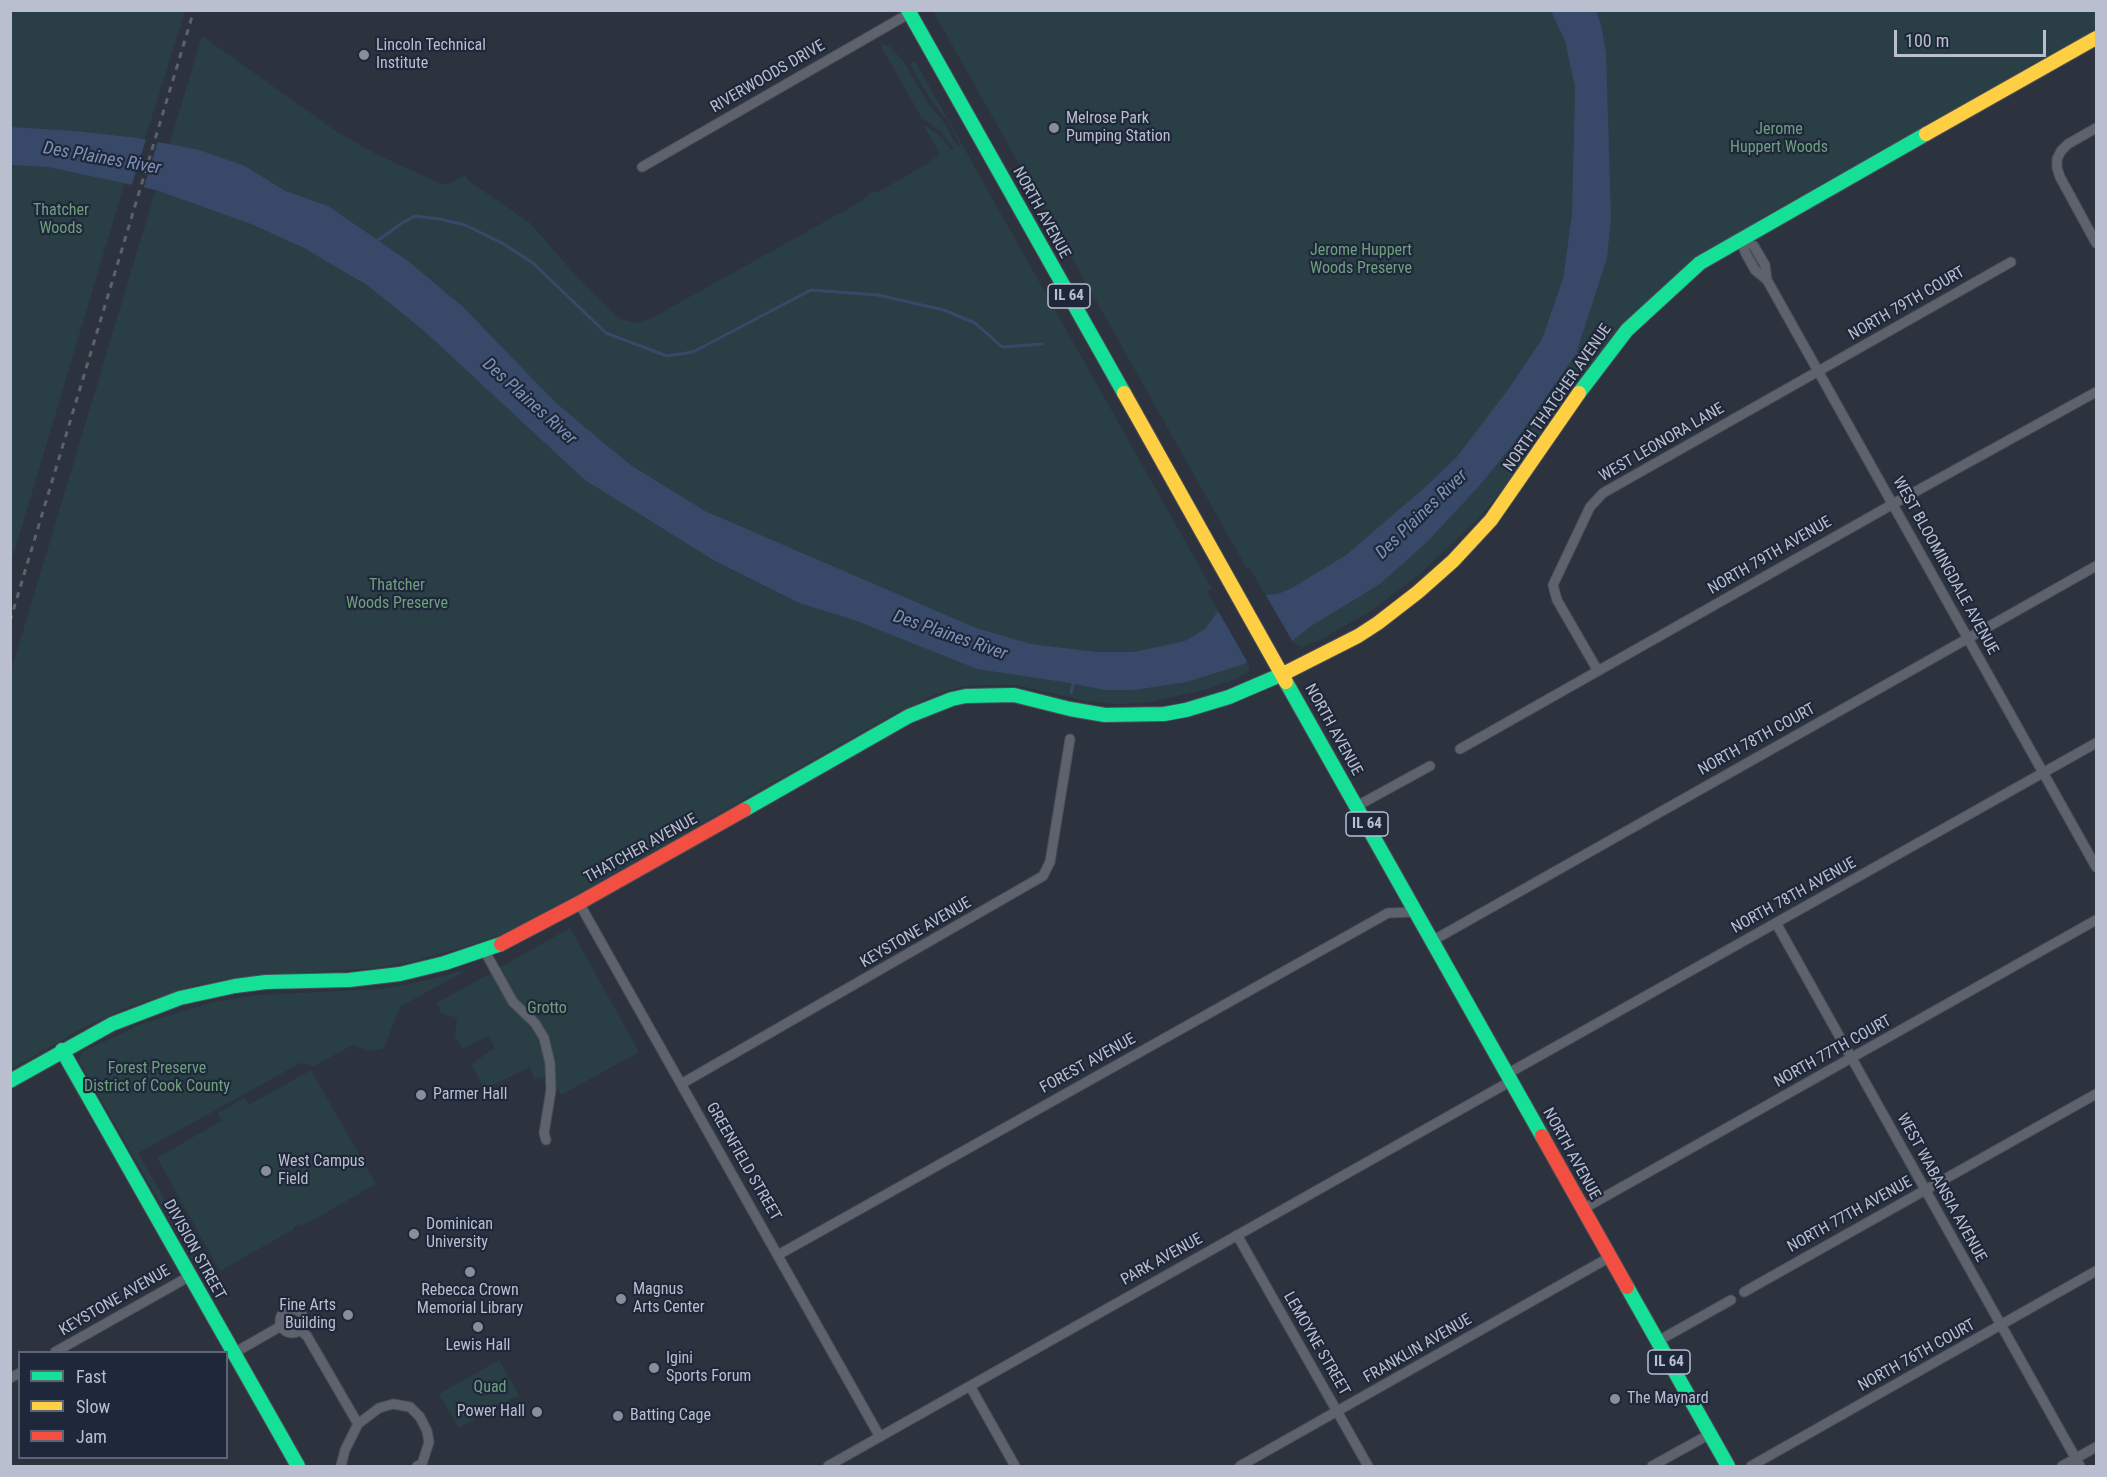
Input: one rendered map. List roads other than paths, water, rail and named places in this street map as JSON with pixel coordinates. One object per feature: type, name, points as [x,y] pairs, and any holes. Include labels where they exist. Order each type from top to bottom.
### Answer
[{"type":"street","name":"RIVERWOODS DRIVE","points":[[642,167],[909,12]]},
{"type":"street","name":"NORTH AVENUE","points":[[909,12],[1728,1467]]},
{"type":"street","name":"NORTH THATCHER AVENUE","points":[[1283,674],[1358,636],[1399,608],[1453,561],[1491,520],[1595,370],[1627,330],[1700,264],[1742,238],[2097,38]]},
{"type":"street","points":[[2097,128],[2068,144],[2057,159],[2060,177],[2097,243]]},
{"type":"street","name":"WEST BLOOMINGDALE AVENUE","points":[[1742,238],[1745,252],[1755,270],[1767,280],[2097,867]]},
{"type":"street","name":"NORTH 79TH COURT","points":[[1818,371],[2011,262]]},
{"type":"street","name":"WEST LEONORA LANE","points":[[1598,671],[1557,600],[1553,585],[1590,507],[1604,493],[1818,371]]},
{"type":"street","name":"NORTH 79TH AVENUE","points":[[1460,749],[1893,504],[2097,392]]},
{"type":"street","name":"NORTH 78TH COURT","points":[[1432,941],[2097,566]]},
{"type":"street","name":"THATCHER AVENUE","points":[[10,1081],[112,1024],[180,998],[266,982],[349,980],[400,974],[484,950],[526,932],[909,716],[943,702],[966,696],[1014,695],[1087,713],[1140,716],[1174,712],[1210,704],[1283,674]]},
{"type":"street","name":"KEYSTONE AVENUE","points":[[681,1084],[1043,876],[1050,862],[1070,739]]},
{"type":"street","name":"NORTH 78TH AVENUE","points":[[1509,1077],[1776,923],[2097,743]]},
{"type":"street","points":[[1357,806],[1430,766]]},
{"type":"street","name":"GREENFIELD STREET","points":[[579,903],[880,1437]]},
{"type":"street","name":"FOREST AVENUE","points":[[778,1255],[1388,913],[1415,912]]},
{"type":"street","name":"NORTH 77TH COURT","points":[[1583,1209],[2097,920]]},
{"type":"street","name":"WEST WABANSIA AVENUE","points":[[1776,923],[2078,1462]]},
{"type":"street","points":[[484,950],[513,1002],[535,1023],[544,1038],[550,1063],[551,1090],[544,1133],[546,1140]]},
{"type":"street","name":"DIVISION STREET","points":[[62,1050],[298,1467]]},
{"type":"street","name":"PARK AVENUE","points":[[828,1467],[1237,1235],[1509,1077]]},
{"type":"street","name":"NORTH 77TH AVENUE","points":[[1744,1292],[2097,1094]]},
{"type":"street","name":"LEMOYNE STREET","points":[[1237,1235],[1368,1467]]},
{"type":"street","name":"FRANKLIN AVENUE","points":[[1240,1467],[1610,1257]]},
{"type":"street","name":"NORTH 76TH COURT","points":[[1751,1467],[2097,1271]]},
{"type":"street","name":"KEYSTONE AVENUE","points":[[59,1351],[190,1276]]},
{"type":"street","points":[[1658,1341],[1731,1300]]},
{"type":"street","points":[[293,1308],[303,1315],[304,1323],[300,1330],[290,1333],[280,1326],[279,1319],[283,1312],[293,1308]]},
{"type":"street","points":[[234,1353],[280,1326]]},
{"type":"street","points":[[300,1330],[307,1336],[357,1424]]},
{"type":"street","points":[[970,1386],[1016,1467]]},
{"type":"street","points":[[341,1467],[345,1450],[357,1424],[379,1408],[393,1404],[410,1407],[420,1417],[428,1431],[429,1443],[421,1466]]},
{"type":"street","points":[[1652,1467],[1710,1434]]},
{"type":"street","points":[[2062,1467],[2078,1462],[2097,1447]]},
{"type":"water","name":"Des Plaines River","points":[[1551,11],[1596,11],[1601,24],[1606,53],[1611,217],[1607,258],[1576,354],[1511,447],[1479,486],[1428,541],[1380,584],[1311,626],[1291,642],[1244,664],[1187,682],[1134,690],[1105,690],[977,669],[854,620],[799,603],[715,561],[585,480],[423,330],[367,285],[304,248],[251,224],[156,190],[48,167],[11,165],[11,127],[138,138],[199,150],[245,166],[285,191],[328,206],[408,261],[463,307],[556,403],[632,466],[705,511],[976,628],[1031,644],[1097,652],[1134,652],[1185,641],[1205,629],[1218,611],[1292,588],[1346,555],[1456,458],[1507,391],[1542,339],[1563,279],[1572,214],[1575,87],[1565,41]]},
{"type":"waterway","points":[[377,241],[415,216],[465,225],[502,243],[533,263],[606,333],[667,356],[693,352],[811,290],[878,295],[944,310],[975,323],[1002,347],[1042,344]]},
{"type":"waterway","points":[[1575,353],[1589,361]]},
{"type":"waterway","points":[[1071,693],[1074,680]]},
{"type":"railway","points":[[10,621],[194,10]]},
{"type":"place","name":"Lincoln Technical Institute","points":[[364,55]]},
{"type":"place","name":"Melrose Park Pumping Station","points":[[1054,128]]},
{"type":"place","name":"Parmer Hall","points":[[421,1095]]},
{"type":"place","name":"West Campus Field","points":[[266,1171]]},
{"type":"place","name":"Dominican University","points":[[414,1234]]},
{"type":"place","name":"Rebecca Crown Memorial Library","points":[[470,1272]]},
{"type":"place","name":"Magnus Arts Center","points":[[621,1299]]},
{"type":"place","name":"Fine Arts Building","points":[[348,1315]]},
{"type":"place","name":"Lewis Hall","points":[[478,1327]]},
{"type":"place","name":"Igini Sports Forum","points":[[654,1368]]},
{"type":"place","name":"The Maynard","points":[[1615,1399]]},
{"type":"place","name":"Power Hall","points":[[537,1412]]},
{"type":"place","name":"Batting Cage","points":[[618,1416]]},
{"type":"park label","name":"Jerome Huppert Woods","points":[[1779,139]]},
{"type":"park label","name":"Thatcher Woods","points":[[61,220]]},
{"type":"park label","name":"Jerome Huppert Woods Preserve","points":[[1361,260]]},
{"type":"park label","name":"Thatcher Woods Preserve","points":[[397,595]]},
{"type":"park label","name":"Grotto","points":[[547,1009]]},
{"type":"park label","name":"Forest Preserve District of Cook County","points":[[157,1078]]},
{"type":"park label","name":"Quad","points":[[490,1388]]}]
